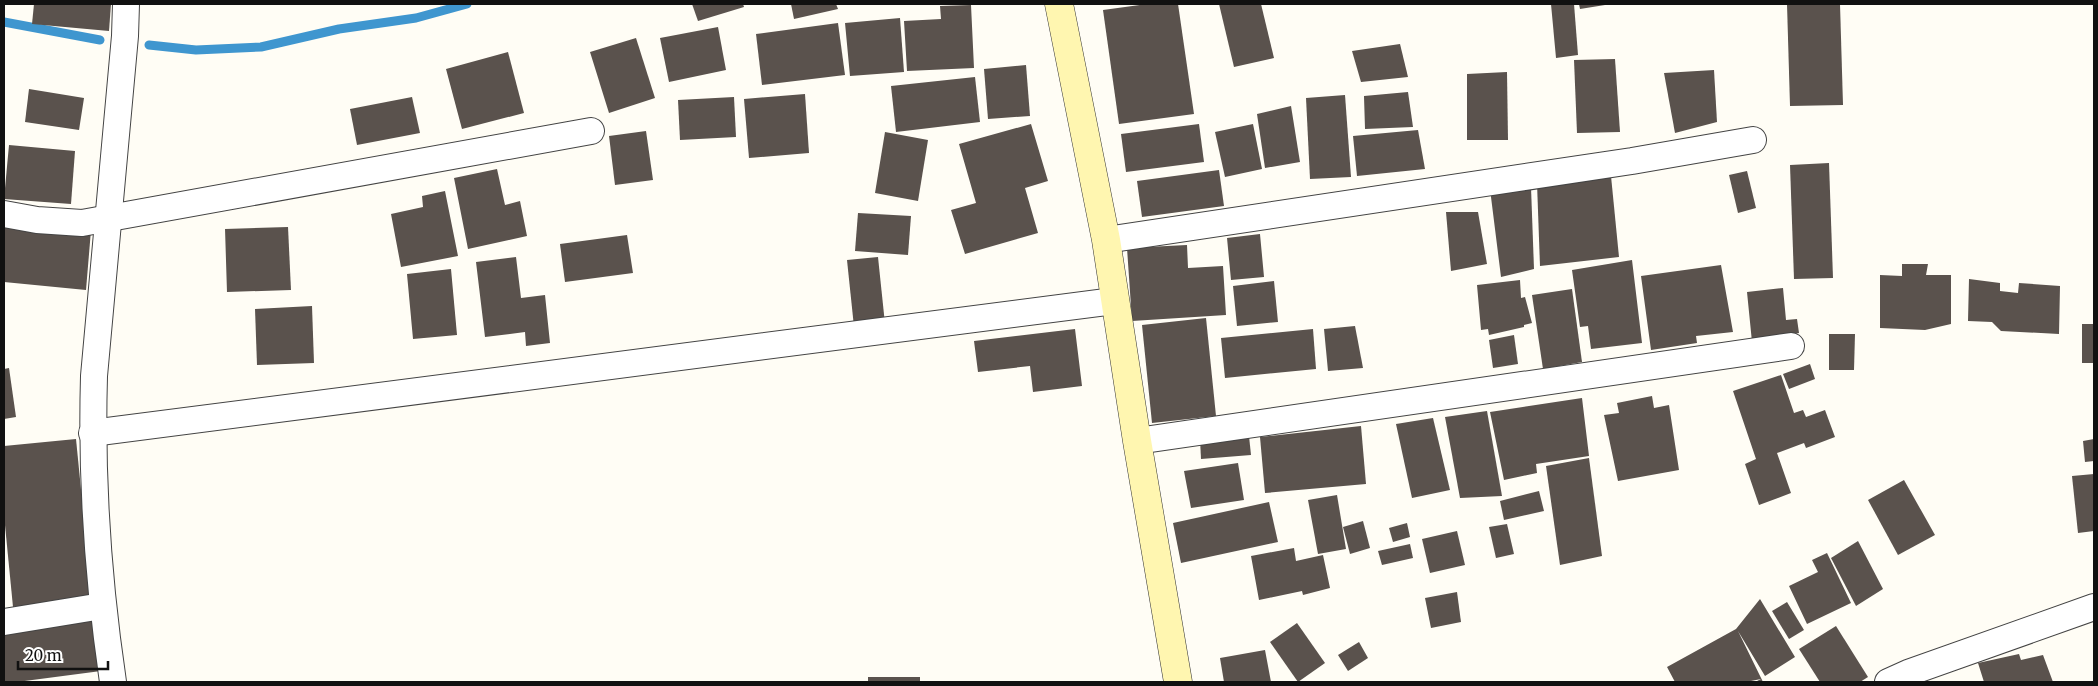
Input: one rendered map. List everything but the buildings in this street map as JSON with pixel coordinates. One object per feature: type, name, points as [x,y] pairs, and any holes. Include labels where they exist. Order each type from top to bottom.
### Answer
[{"type":"main road","points":[[1059,4],[1106,240],[1114,301],[1178,682]]},
{"type":"street","points":[[113,682],[102,606],[95,512],[92,433],[94,376],[125,36],[126,4]]},
{"type":"street","points":[[4,214],[37,220],[82,223],[591,131]]},
{"type":"street","points":[[1106,240],[1632,161],[1753,140]]},
{"type":"street","points":[[92,433],[1114,301]]},
{"type":"street","points":[[1137,441],[1791,346]]},
{"type":"street","points":[[4,622],[102,606]]},
{"type":"street","points":[[1888,682],[1908,673],[2094,607]]},
{"type":"waterway","points":[[149,45],[196,50],[261,47],[339,29],[416,18],[467,4]]},
{"type":"waterway","points":[[4,22],[100,40]]}]
